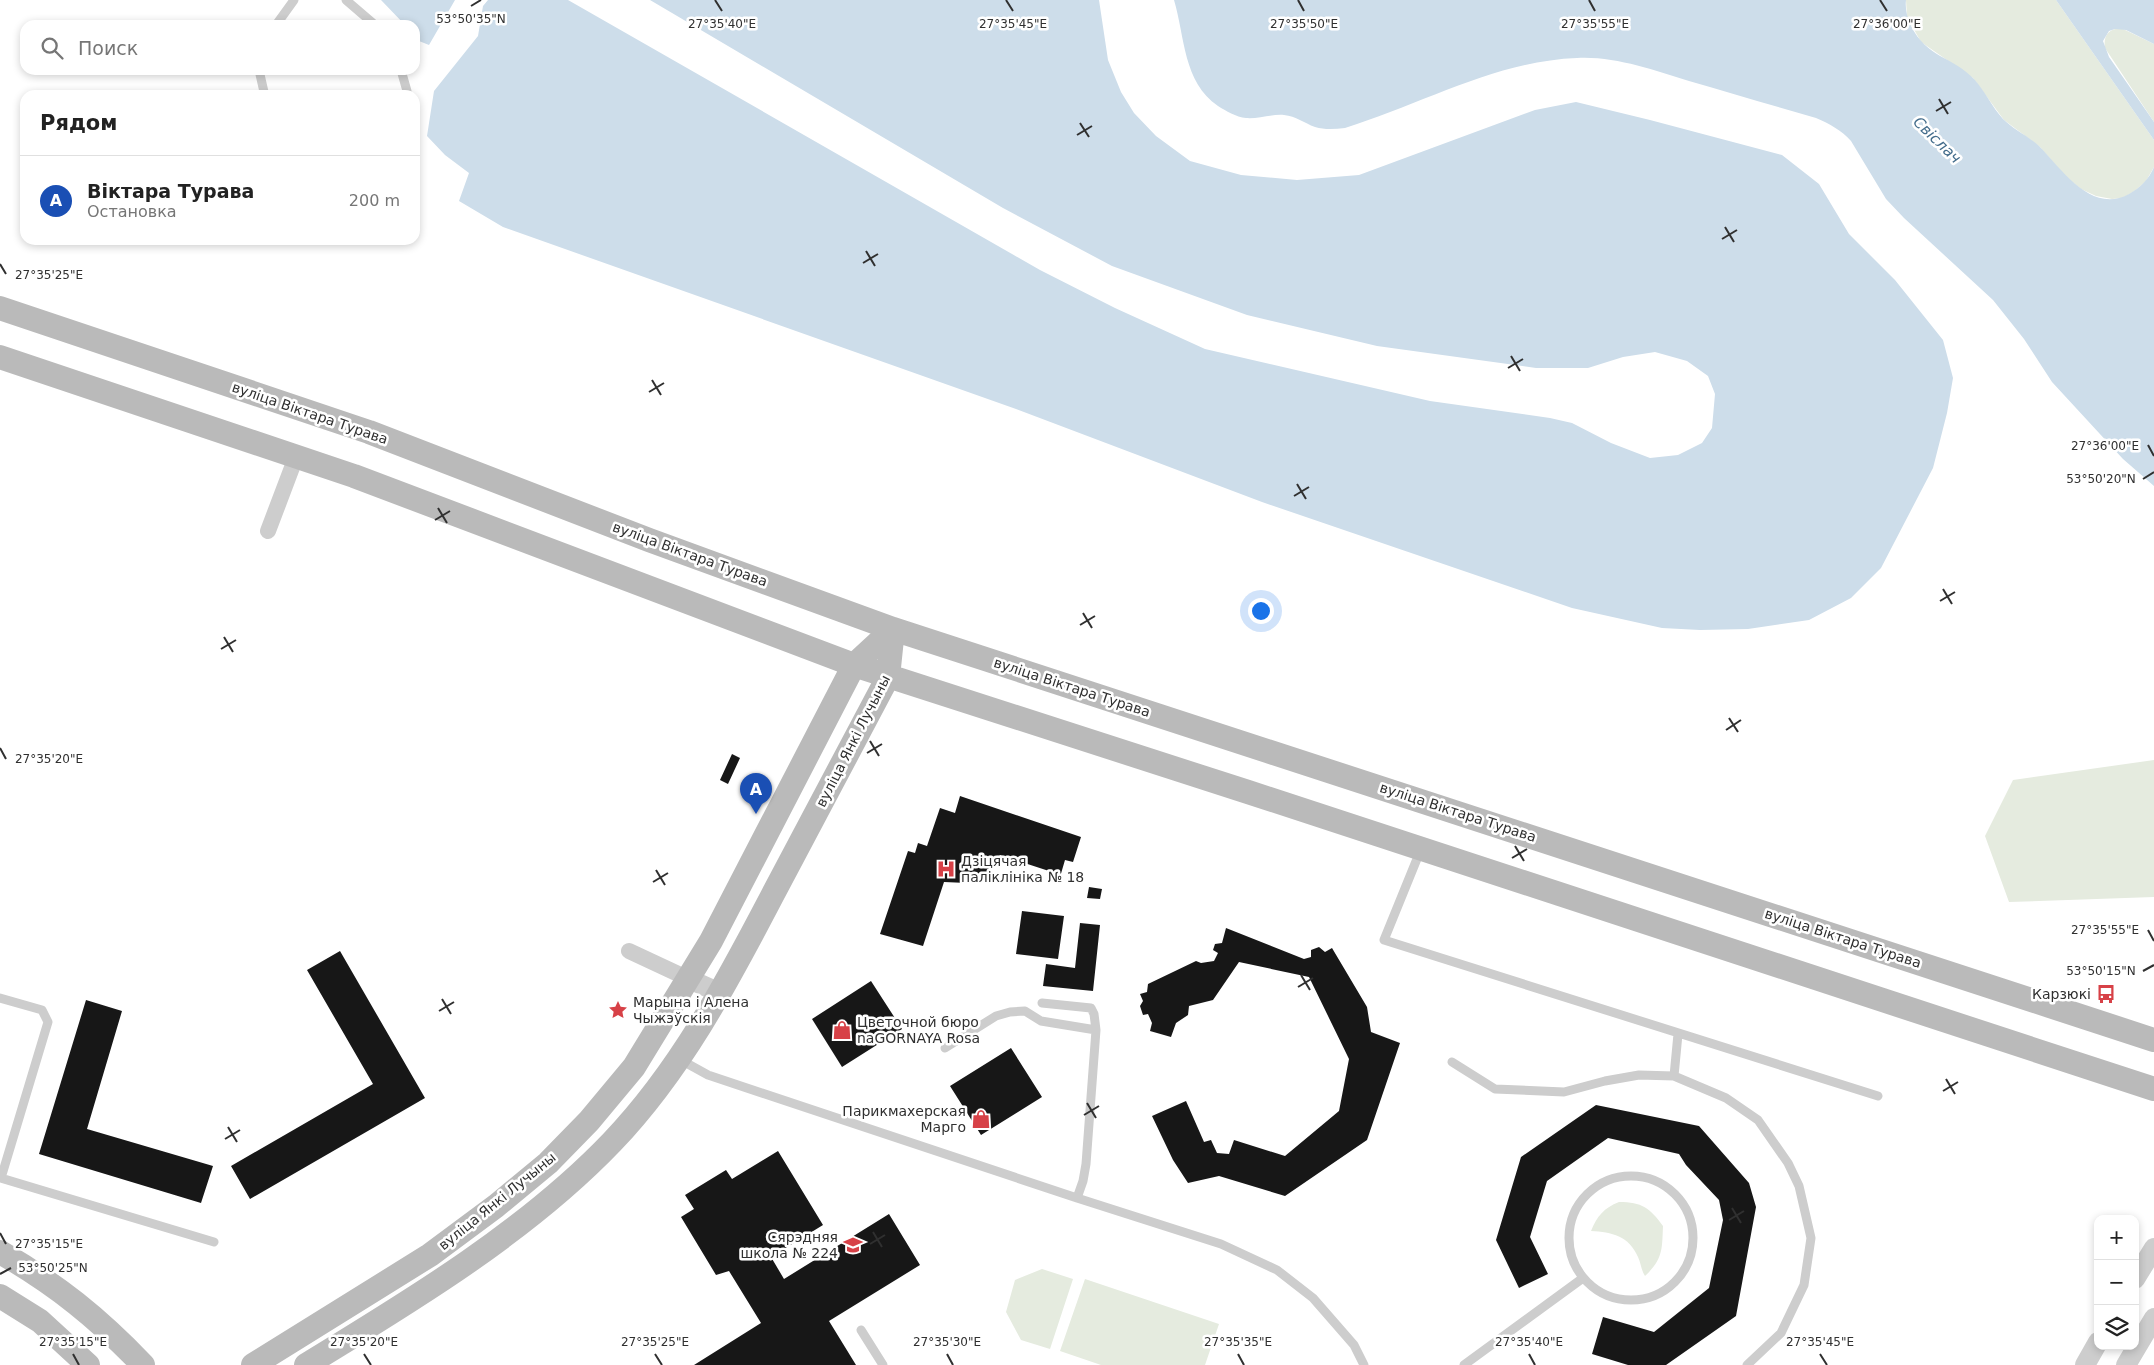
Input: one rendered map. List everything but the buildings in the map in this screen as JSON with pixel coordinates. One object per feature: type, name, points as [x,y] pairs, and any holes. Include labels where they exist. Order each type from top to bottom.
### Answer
[{"type":"main road","name":"вуліца Віктара Турава","points":[[0,308],[369,432],[649,540],[893,629],[2154,1040]]},
{"type":"main road","points":[[0,357],[354,476],[854,665],[2154,1089]]},
{"type":"main road","name":"вуліца Янкі Лучыны","points":[[253,1365],[430,1255],[496,1206],[548,1163],[589,1121],[634,1067],[689,979],[711,941],[854,665],[893,629]]},
{"type":"main road","name":"вуліца Янкі Лучыны","points":[[306,1365],[445,1278],[510,1230],[564,1187],[612,1142],[653,1095],[679,1059],[720,993],[888,676],[893,629]]},
{"type":"main road","points":[[0,1252],[64,1292],[113,1334],[143,1365]]},
{"type":"main road","points":[[0,1296],[40,1321],[88,1365]]},
{"type":"street","points":[[268,531],[296,457]]},
{"type":"street","points":[[629,951],[720,993]]},
{"type":"street","points":[[2139,1272],[2154,1248]]},
{"type":"street","points":[[2126,1365],[2154,1318]]},
{"type":"street","points":[[2085,1365],[2094,1349]]},
{"type":"lane","points":[[280,20],[294,0]]},
{"type":"lane","points":[[346,0],[370,20]]},
{"type":"lane","points":[[259,75],[263,90]]},
{"type":"lane","points":[[402,75],[407,90]]},
{"type":"lane","points":[[1421,849],[1384,940],[1878,1096]]},
{"type":"lane","points":[[0,998],[42,1010],[48,1022],[1,1178],[214,1242]]},
{"type":"lane","points":[[1042,1003],[1091,1008],[1094,1014],[1096,1030],[1086,1164],[1077,1198]]},
{"type":"lane","points":[[944,1048],[996,1016],[1010,1012],[1025,1011],[1041,1021],[1096,1030]]},
{"type":"lane","points":[[1674,1076],[1678,1034]]},
{"type":"lane","points":[[679,1059],[708,1075],[1221,1244],[1277,1270],[1313,1298],[1354,1345],[1364,1365]]},
{"type":"lane","points":[[1452,1062],[1495,1089],[1564,1092],[1605,1081],[1639,1075],[1674,1076],[1726,1098],[1758,1120],[1788,1163],[1799,1186],[1811,1238],[1804,1285],[1781,1332],[1747,1365]]},
{"type":"lane","points":[[1627,1176],[1641,1176],[1655,1180],[1677,1195],[1690,1216],[1694,1232],[1693,1251],[1687,1267],[1676,1282],[1654,1296],[1628,1301],[1611,1298],[1595,1289],[1583,1278],[1573,1261],[1569,1241],[1573,1215],[1588,1192],[1606,1181],[1627,1176]]},
{"type":"lane","points":[[1464,1365],[1583,1278]]},
{"type":"lane","points":[[861,1330],[883,1365]]},
{"type":"shaded area","points":[[1906,0],[2056,0],[2154,140],[2154,167],[2146,181],[2123,198],[2112,199],[2096,196],[2081,189],[2065,176],[2040,147],[2004,120],[1973,78],[1921,42],[1907,17]]},
{"type":"shaded area","points":[[2121,28],[2154,44],[2154,122],[2105,48],[2107,34]]},
{"type":"shaded area","points":[[2154,760],[2154,897],[2009,902],[1985,836],[2013,780]]},
{"type":"shaded area","points":[[1619,1202],[1634,1203],[1645,1207],[1663,1226],[1660,1254],[1651,1270],[1645,1276],[1639,1259],[1630,1244],[1613,1234],[1591,1231],[1602,1213]]},
{"type":"shaded area","points":[[1042,1269],[1073,1279],[1050,1349],[1021,1340],[1006,1312],[1015,1280]]},
{"type":"shaded area","points":[[1085,1279],[1219,1324],[1205,1365],[1101,1365],[1060,1351]]},
{"type":"water","points":[[381,0],[455,0],[429,45],[420,41],[420,20],[400,20]]},
{"type":"water","points":[[488,0],[568,0],[1040,270],[1115,308],[1205,349],[1430,401],[1550,418],[1572,423],[1611,443],[1650,458],[1678,455],[1702,443],[1712,428],[1715,394],[1708,376],[1687,361],[1655,352],[1623,357],[1588,368],[1536,368],[1377,346],[1247,315],[1112,266],[1003,208],[650,0],[1099,0],[1108,60],[1121,92],[1134,113],[1156,136],[1190,161],[1241,175],[1297,180],[1359,175],[1535,110],[1576,102],[1782,155],[1819,184],[1849,234],[1895,280],[1943,340],[1953,378],[1947,413],[1933,468],[1881,568],[1851,598],[1809,620],[1748,629],[1700,630],[1662,628],[1572,608],[1262,502],[1016,409],[503,227],[459,201],[469,173],[445,155],[427,136],[434,91],[478,36],[483,6]]},
{"type":"water","name":"Свіслач","points":[[1174,0],[1906,0],[1907,16],[1911,26],[1924,45],[1966,71],[1982,89],[2003,119],[2039,146],[2078,186],[2090,194],[2102,198],[2115,199],[2137,189],[2144,183],[2154,167],[2154,486],[2123,459],[2052,382],[2024,339],[1993,300],[1886,199],[1851,141],[1839,130],[1816,118],[1648,68],[1620,61],[1591,58],[1547,61],[1488,75],[1345,128],[1319,128],[1284,115],[1242,117],[1218,106],[1198,85],[1187,58]]},
{"type":"water","points":[[2056,0],[2154,0],[2154,44],[2126,30],[2115,29],[2109,31],[2103,41],[2109,57],[2154,122],[2154,140]]},
{"type":"place","name":"Віктара Турава","points":[[756,814]]},
{"type":"place","name":"Дзіцячая паліклініка № 18","points":[[946,869]]},
{"type":"place","name":"Карзюкі","points":[[2106,994]]},
{"type":"place","name":"Марына і Алена Чыжэўскія","points":[[618,1010]]},
{"type":"place","name":"Цветочной бюро naGORNAYA Rosa","points":[[842,1030]]},
{"type":"place","name":"Парикмахерская Марго","points":[[981,1119]]},
{"type":"place","name":"Сярэдняя школа № 224","points":[[853,1245]]}]
